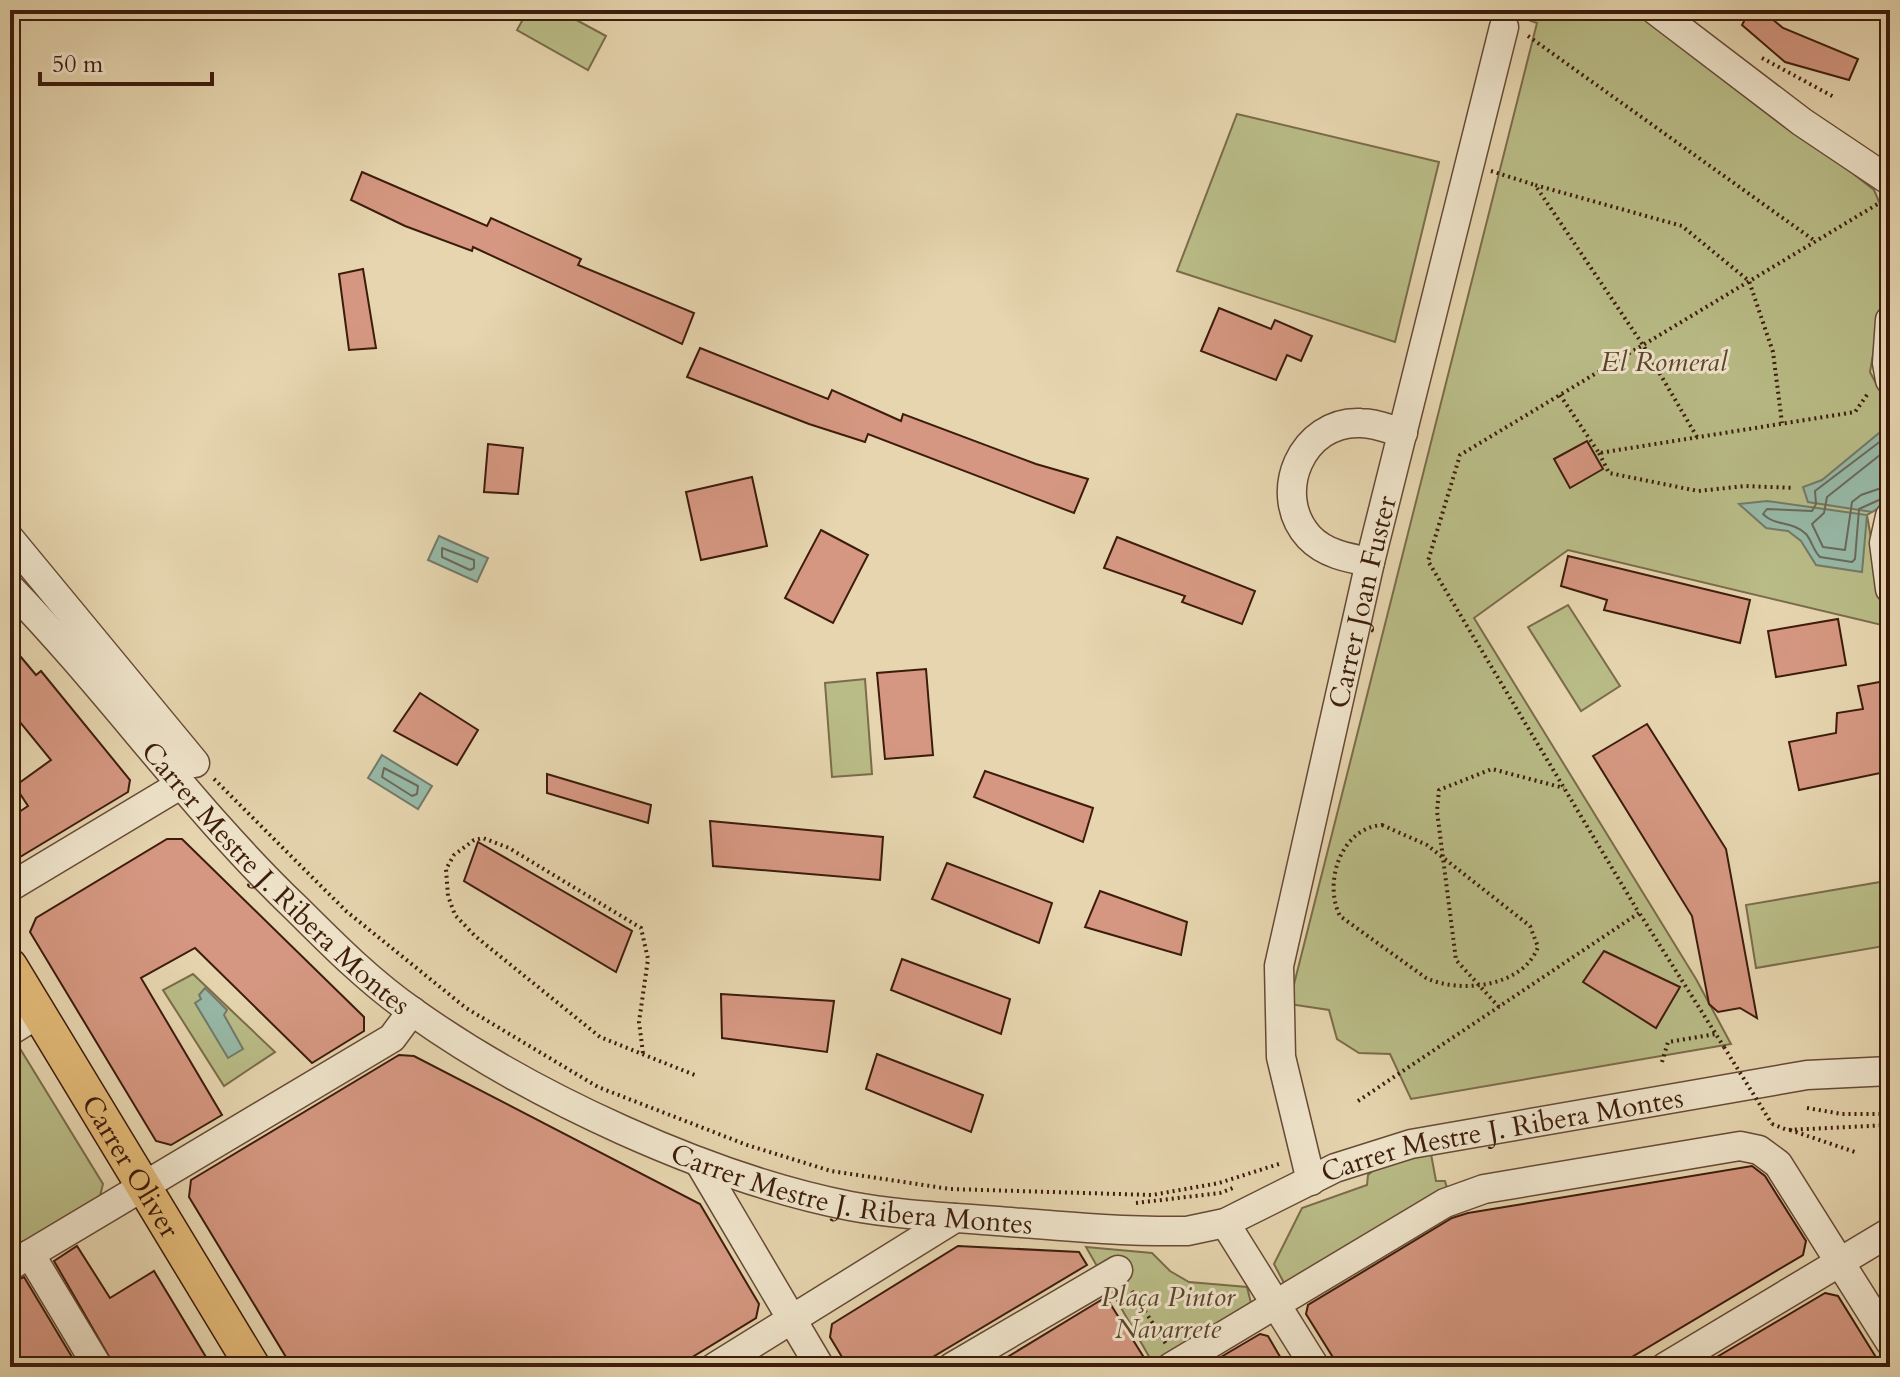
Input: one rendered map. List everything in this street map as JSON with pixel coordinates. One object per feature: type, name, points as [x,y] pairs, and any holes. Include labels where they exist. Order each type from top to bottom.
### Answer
[{"type":"main road","name":"Carrer Oliver","points":[[10,966],[24,1022],[143,1184],[253,1367]]},
{"type":"street","points":[[1655,10],[1802,122],[1890,181]]},
{"type":"street","name":"Carrer Joan Fuster","points":[[1303,1167],[1281,1057],[1279,966],[1370,562],[1504,27]]},
{"type":"street","points":[[1889,374],[1890,320]]},
{"type":"street","points":[[1370,562],[1328,551],[1309,538],[1297,519],[1291,497],[1293,474],[1310,445],[1337,426],[1360,422],[1403,433]]},
{"type":"street","points":[[1890,516],[1884,543],[1890,589]]},
{"type":"street","points":[[10,539],[188,774],[10,887]]},
{"type":"street","name":"Carrer Mestre J. Ribera Montes","points":[[10,588],[188,774],[295,908],[412,1011],[471,1049],[580,1109],[699,1162],[838,1203],[955,1218],[1165,1231],[1196,1229],[1225,1223],[1303,1167],[1459,1134],[1807,1075],[1890,1071]]},
{"type":"street","points":[[98,1367],[20,1260],[392,1038],[412,1011]]},
{"type":"street","name":"Carrer Mestre J. Ribera Montes","points":[[1177,1366],[1445,1203],[1484,1189],[1740,1146],[1759,1150],[1778,1164],[1839,1262]]},
{"type":"street","points":[[699,1162],[820,1367]]},
{"type":"street","points":[[715,1367],[955,1218]]},
{"type":"street","points":[[1225,1223],[1315,1367]]},
{"type":"street","points":[[1665,1367],[1890,1232]]},
{"type":"street","points":[[1839,1262],[1890,1342]]},
{"type":"street","points":[[952,1367],[1118,1270]]},
{"type":"path","points":[[10,54],[21,10]]},
{"type":"path","points":[[1504,27],[1534,38],[1815,241]]},
{"type":"path","points":[[1759,56],[1834,97]]},
{"type":"path","points":[[1470,164],[1682,226],[1749,281],[1773,352],[1782,423]]},
{"type":"path","points":[[1535,185],[1643,345],[1697,437]]},
{"type":"path","points":[[1890,197],[1460,455],[1428,561],[1639,913],[1772,1124],[1778,1129],[1787,1130],[1890,1125]]},
{"type":"path","points":[[1599,453],[1855,412],[1889,374]]},
{"type":"path","points":[[1560,395],[1609,473],[1698,491],[1745,486],[1794,488]]},
{"type":"path","points":[[1499,1007],[1456,960],[1437,811],[1439,790],[1492,769],[1564,788]]},
{"type":"path","points":[[188,774],[346,911],[466,1008],[598,1087],[747,1145],[831,1171],[950,1189],[1152,1195],[1303,1167]]},
{"type":"path","points":[[1382,825],[1399,830],[1443,857],[1530,926],[1538,947],[1533,960],[1493,983],[1479,985],[1442,985],[1426,978],[1340,916],[1333,902],[1341,858],[1350,839],[1365,826],[1382,825]]},
{"type":"path","points":[[643,1053],[639,1022],[648,959],[641,928],[509,848],[483,838],[474,840],[454,855],[446,869],[448,896],[455,915],[475,936],[600,1037],[697,1076]]},
{"type":"path","points":[[1358,1101],[1639,913]]},
{"type":"path","points":[[1662,1062],[1668,1042],[1716,1034]]},
{"type":"path","points":[[1724,1064],[1739,1062]]},
{"type":"path","points":[[1807,1108],[1842,1114],[1884,1114],[1890,1118]]},
{"type":"path","points":[[1787,1130],[1855,1152]]},
{"type":"path","points":[[1264,1177],[1303,1167]]},
{"type":"path","points":[[1128,1204],[1220,1193],[1235,1188]]},
{"type":"path","points":[[922,1193],[983,1198]]},
{"type":"path","points":[[1118,1270],[1177,1366]]},
{"type":"green space","points":[[528,10],[558,10],[606,36],[588,70],[517,30]]},
{"type":"green space","name":"El Romeral","points":[[1499,10],[1644,10],[1874,190],[1890,227],[1890,254],[1870,372],[1890,410],[1890,494],[1887,503],[1867,515],[1886,626],[1568,550],[1474,618],[1696,979],[1731,1044],[1411,1099],[1390,1054],[1359,1053],[1337,1039],[1329,1010],[1289,1004],[1537,23]]},
{"type":"green space","points":[[1237,114],[1439,162],[1395,342],[1177,271]]},
{"type":"green space","points":[[1568,605],[1620,686],[1581,711],[1528,627]]},
{"type":"green space","points":[[865,679],[872,774],[832,777],[825,683]]},
{"type":"green space","points":[[1886,881],[1890,945],[1756,968],[1746,905]]},
{"type":"green space","points":[[193,974],[275,1052],[224,1086],[163,990]]},
{"type":"green space","points":[[16,1042],[103,1184],[100,1196],[10,1251],[10,1045]]},
{"type":"green space","name":"Plaça Pintor Navarrete","points":[[1431,1154],[1436,1181],[1445,1181],[1447,1188],[1284,1283],[1274,1264],[1302,1208],[1367,1185],[1368,1175],[1379,1165]]},
{"type":"green space","name":"Plaça Pintor Navarrete","points":[[1086,1247],[1152,1253],[1170,1271],[1189,1282],[1247,1287],[1252,1307],[1154,1365]]},
{"type":"water","points":[[1890,424],[1887,503],[1872,512],[1808,502],[1803,487],[1822,480]]},
{"type":"water","points":[[1767,501],[1867,515],[1862,572],[1816,565],[1801,541],[1788,531],[1766,528],[1739,504]]},
{"type":"water","points":[[439,536],[488,558],[477,582],[428,560]]},
{"type":"water","points":[[382,755],[432,786],[418,809],[368,778]]},
{"type":"water","points":[[205,988],[227,1010],[224,1015],[243,1049],[228,1058],[195,1003],[201,999],[199,995]]},
{"type":"building","points":[[1750,10],[1761,10],[1783,28],[1858,59],[1849,80],[1785,62],[1742,25]]},
{"type":"building","points":[[362,172],[487,226],[491,218],[581,259],[578,265],[694,313],[682,344],[473,247],[472,251],[405,226],[351,200]]},
{"type":"building","points":[[363,269],[376,348],[349,350],[339,274]]},
{"type":"building","points":[[1219,308],[1271,329],[1275,320],[1312,336],[1301,361],[1287,355],[1276,380],[1201,351]]},
{"type":"building","points":[[700,348],[828,399],[832,390],[901,421],[903,414],[1036,464],[1088,479],[1074,513],[868,434],[865,442],[809,424],[687,377]]},
{"type":"building","points":[[1587,441],[1603,469],[1570,488],[1554,459]]},
{"type":"building","points":[[488,444],[523,448],[518,494],[484,492]]},
{"type":"building","points":[[752,477],[767,546],[701,560],[686,492]]},
{"type":"building","points":[[821,530],[868,555],[833,623],[785,598]]},
{"type":"building","points":[[1117,537],[1255,591],[1242,624],[1182,602],[1185,596],[1104,568]]},
{"type":"building","points":[[1568,556],[1750,600],[1740,643],[1604,610],[1607,600],[1561,586]]},
{"type":"building","points":[[1838,619],[1846,665],[1776,677],[1768,631]]},
{"type":"building","points":[[10,644],[36,675],[41,671],[130,780],[128,792],[10,863],[10,818],[28,806],[15,786],[51,760],[10,710]]},
{"type":"building","points":[[926,669],[933,755],[885,759],[877,673]]},
{"type":"building","points":[[1890,680],[1890,771],[1799,790],[1789,742],[1836,733],[1837,713],[1863,709],[1858,686]]},
{"type":"building","points":[[420,693],[478,730],[457,765],[394,731]]},
{"type":"building","points":[[1647,724],[1726,849],[1757,1018],[1740,1008],[1718,1012],[1709,1004],[1692,916],[1593,756]]},
{"type":"building","points":[[985,771],[1093,808],[1083,842],[974,797]]},
{"type":"building","points":[[547,774],[651,805],[648,823],[547,793]]},
{"type":"building","points":[[710,821],[883,837],[880,880],[713,866]]},
{"type":"building","points":[[167,839],[182,839],[364,1017],[364,1031],[312,1063],[195,948],[141,978],[222,1115],[171,1145],[156,1141],[30,932],[36,918]]},
{"type":"building","points":[[478,842],[632,931],[616,972],[464,881]]},
{"type":"building","points":[[947,863],[1052,903],[1039,943],[932,899]]},
{"type":"building","points":[[1100,891],[1187,922],[1181,955],[1085,927]]},
{"type":"building","points":[[1604,951],[1680,987],[1656,1028],[1583,982]]},
{"type":"building","points":[[902,959],[1010,999],[1001,1034],[891,990]]},
{"type":"building","points":[[721,994],[834,1001],[827,1052],[722,1038]]},
{"type":"building","points":[[877,1054],[983,1095],[971,1132],[866,1089]]},
{"type":"building","points":[[399,1055],[414,1056],[700,1204],[759,1304],[756,1318],[676,1367],[292,1367],[189,1197],[191,1180]]},
{"type":"building","points":[[1752,1166],[1765,1176],[1806,1241],[1803,1255],[1615,1367],[1339,1367],[1306,1314],[1308,1305],[1452,1218]]},
{"type":"building","points":[[77,1246],[110,1298],[154,1271],[212,1367],[115,1367],[54,1261]]},
{"type":"building","points":[[958,1246],[1079,1252],[1087,1265],[916,1367],[848,1367],[830,1337],[832,1324]]},
{"type":"building","points":[[24,1277],[78,1367],[10,1367],[10,1283]]},
{"type":"building","points":[[1825,1293],[1838,1296],[1882,1367],[1700,1367]]},
{"type":"building","points":[[1106,1297],[1143,1356],[1140,1367],[991,1367]]},
{"type":"building","points":[[1260,1334],[1268,1336],[1286,1367],[1204,1367]]}]
